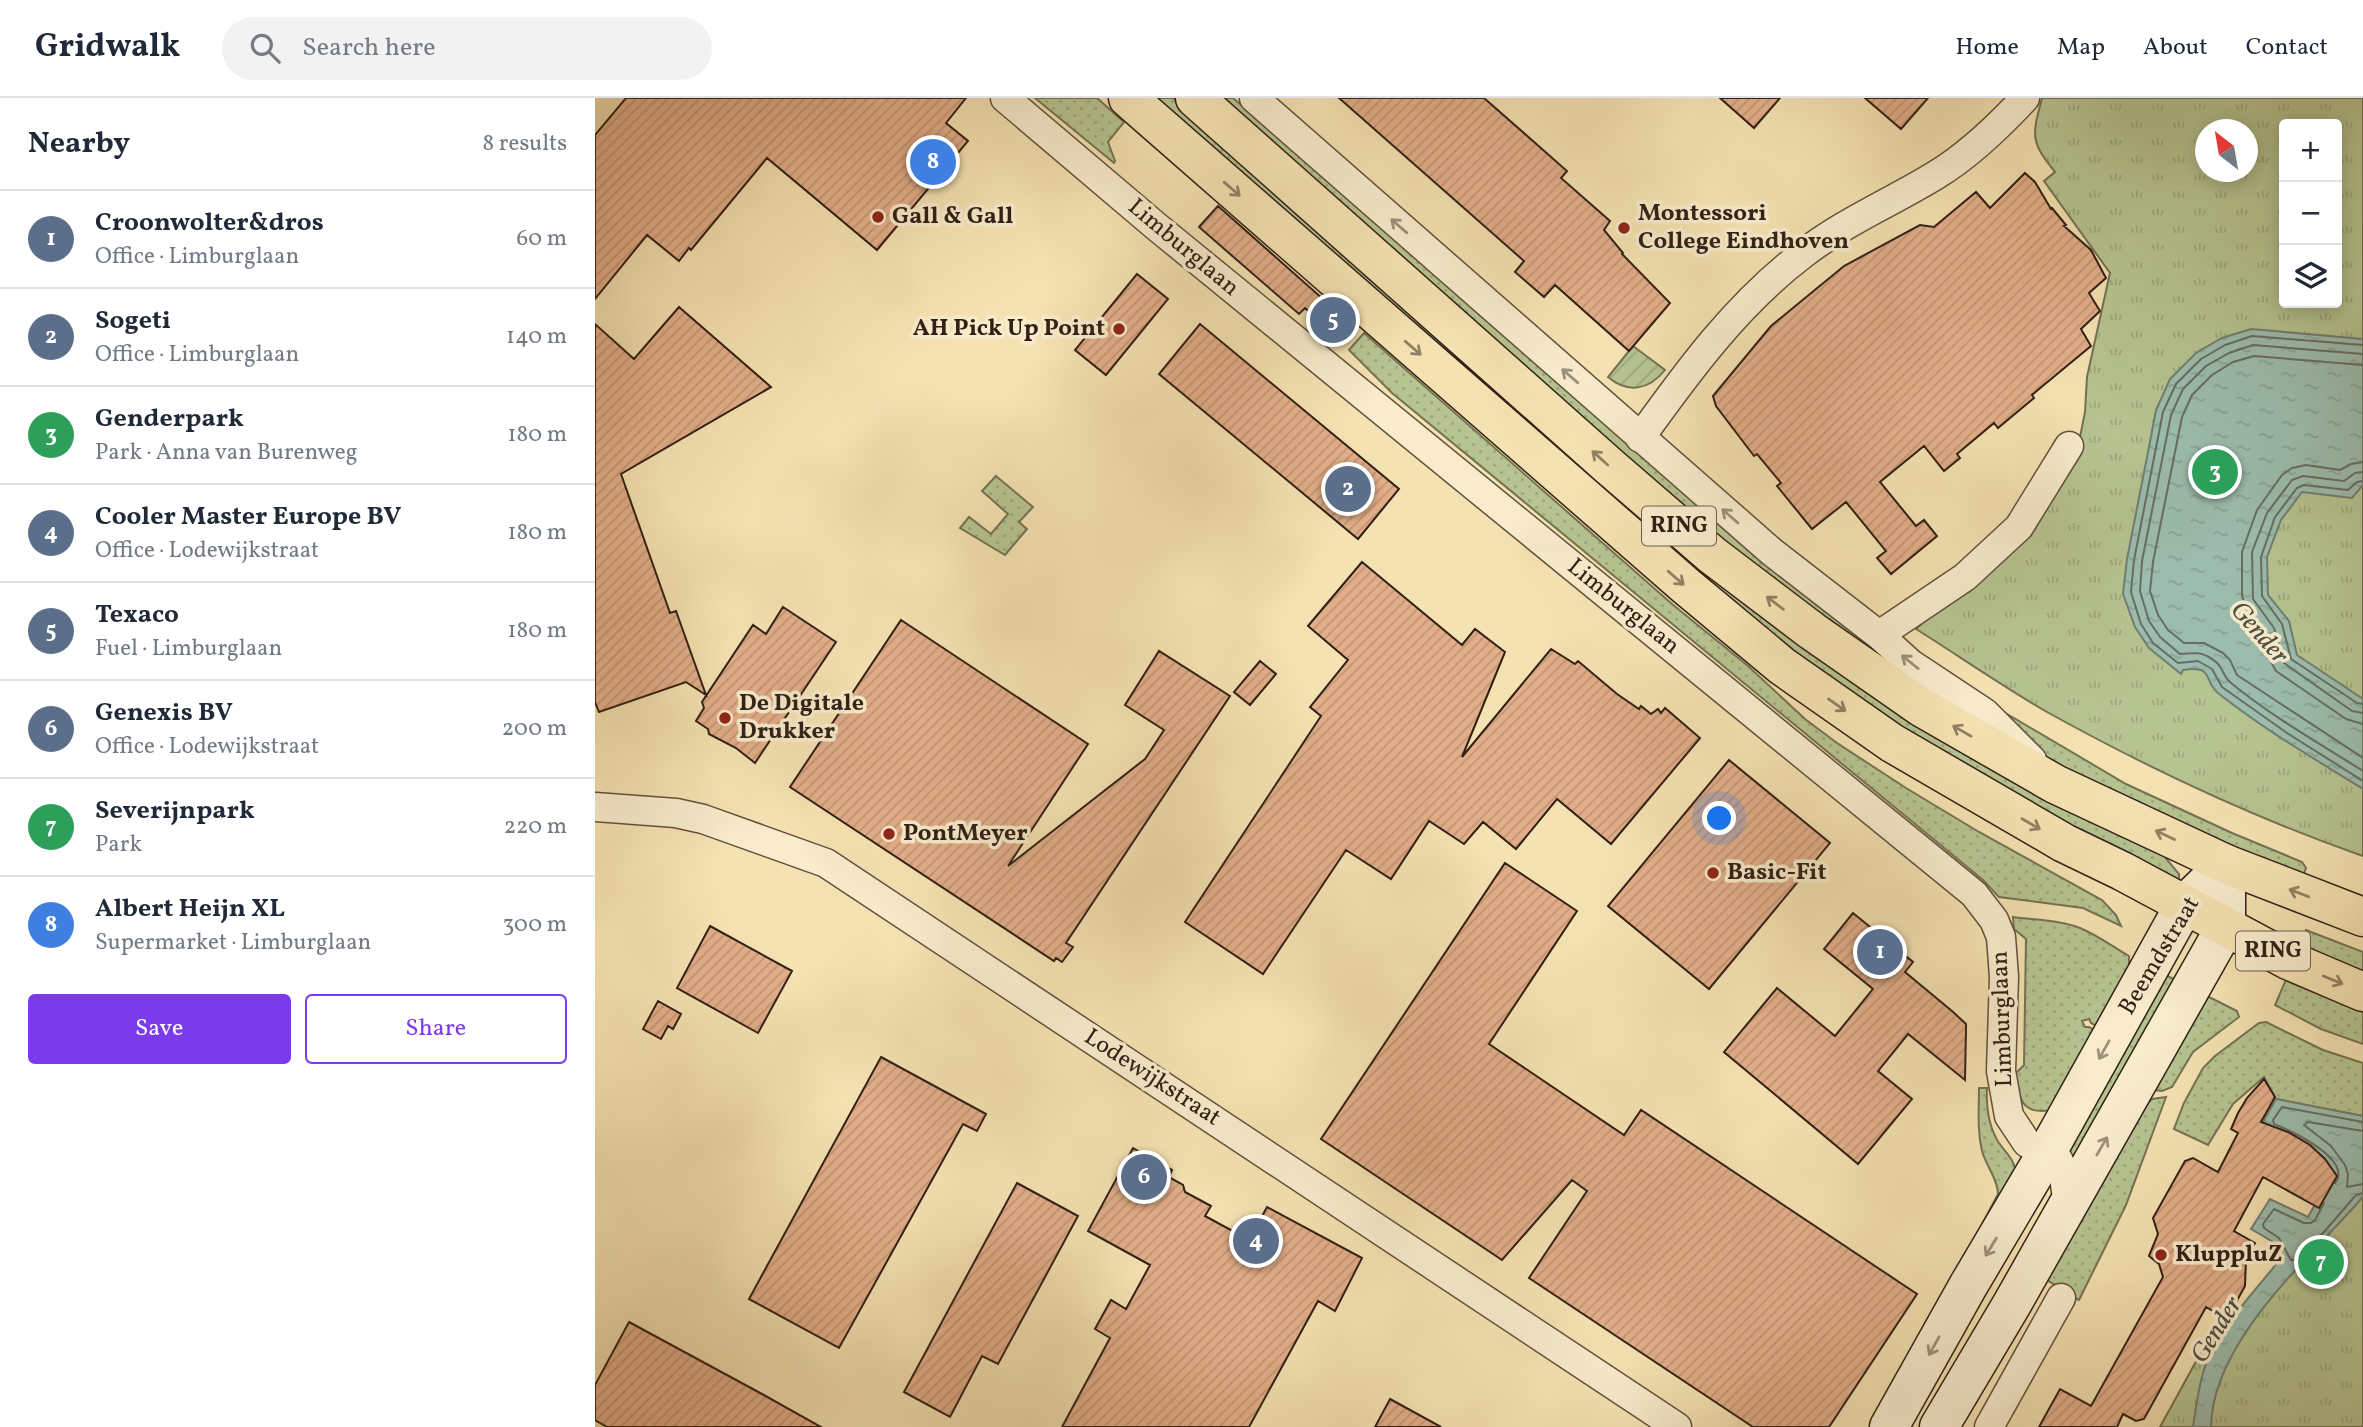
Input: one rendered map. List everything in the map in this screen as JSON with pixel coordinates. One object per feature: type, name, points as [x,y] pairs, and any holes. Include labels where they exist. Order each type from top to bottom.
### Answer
[{"type":"main road","name":"RING","points":[[1128,98],[1645,551],[1781,666],[1892,743],[2064,843],[2288,960],[2363,992]]},
{"type":"main road","name":"RING","points":[[1195,98],[1712,555],[1812,631],[1921,708],[2055,784],[2226,864],[2363,917]]},
{"type":"main road","name":"Beemdstraat","points":[[1889,1427],[2185,905],[2226,864]]},
{"type":"main road","name":"Beemdstraat","points":[[1939,1427],[2226,926],[2226,864]]},
{"type":"street","name":"Limburglaan","points":[[1005,98],[1157,228],[1974,894],[1994,920],[2001,937],[2004,978],[2001,1071],[2008,1116],[2027,1143],[2058,1160],[2063,1170],[2068,1205]]},
{"type":"street","points":[[1254,98],[1772,552],[1879,635],[1911,664],[1985,713],[2055,784]]},
{"type":"street","points":[[1640,438],[1716,337],[1770,281],[1835,230],[1938,174],[1981,140],[2025,98]]},
{"type":"street","points":[[1879,635],[1965,577],[2019,527],[2069,446]]},
{"type":"street","name":"Lodewijkstraat","points":[[595,807],[676,813],[703,819],[827,863],[1677,1427]]},
{"type":"street","points":[[1989,1427],[2061,1298]]},
{"type":"green space","points":[[1035,98],[1097,98],[1124,122],[1108,142],[1114,163]]},
{"type":"green space","points":[[1154,98],[1173,98],[1632,502],[2160,851],[2179,874],[2179,880],[2172,884],[1916,740],[1739,612]]},
{"type":"green space","points":[[1212,98],[1233,98],[1775,572],[1967,709],[1800,606]]},
{"type":"green space","points":[[2042,98],[2363,98],[2363,856],[2242,809],[2124,753],[2030,702],[1916,629],[2043,513],[2058,490],[2078,447],[2085,412],[2087,377],[2110,273],[2044,181],[2055,172],[2037,145],[2035,130]]},
{"type":"green space","points":[[1364,333],[1672,604],[1748,666],[1805,719],[1906,788],[2102,900],[2116,915],[2121,926],[2083,908],[1999,897],[1983,880],[1392,393],[1349,350]]},
{"type":"green space","points":[[1633,346],[1665,370],[1652,382],[1631,388],[1608,377]]},
{"type":"green space","points":[[996,476],[1033,507],[1019,522],[1027,529],[1005,555],[960,528],[969,517],[991,534],[1008,514],[982,491]]},
{"type":"green space","points":[[2002,711],[2126,784],[2302,862],[2306,868],[2302,880],[2062,771],[2000,715]]},
{"type":"green space","points":[[2013,917],[2072,925],[2093,934],[2129,956],[2129,968],[2104,1030],[2089,1019],[2082,1021],[2085,1027],[2102,1034],[2051,1110],[2034,1110],[2023,1103],[2016,1082],[2015,1074],[2024,1065],[2026,939],[2014,929]]},
{"type":"green space","points":[[2306,930],[2363,952],[2363,979],[2298,950]]},
{"type":"green space","points":[[2164,974],[2179,982],[2073,1165],[2066,1153]]},
{"type":"green space","points":[[2288,975],[2363,1005],[2363,1044],[2321,1029],[2275,1005]]},
{"type":"green space","points":[[2207,996],[2237,1011],[2239,1017],[2193,1052],[2172,1087],[2162,1091],[2152,1090]]},
{"type":"green space","points":[[2266,1022],[2323,1050],[2363,1063],[2363,1116],[2276,1099],[2264,1077],[2233,1104],[2208,1145],[2174,1129],[2184,1103],[2203,1068],[2259,1023]]},
{"type":"green space","points":[[1979,1088],[1987,1088],[1987,1110],[1992,1130],[2012,1160],[2016,1172],[1971,1245],[1998,1194],[1980,1143]]},
{"type":"green space","points":[[2166,1097],[2126,1205],[2079,1300],[2070,1296],[2070,1293],[2041,1277],[2146,1105],[2152,1099]]},
{"type":"green space","points":[[2363,1119],[2363,1427],[2160,1427],[2221,1316],[2234,1324],[2319,1209]]},
{"type":"water","name":"Gender","points":[[2251,329],[2363,339],[2363,485],[2352,498],[2302,492],[2281,520],[2267,557],[2268,595],[2289,621],[2297,655],[2363,699],[2363,789],[2235,706],[2218,693],[2204,672],[2193,669],[2183,670],[2181,674],[2149,648],[2135,627],[2123,594],[2127,559],[2156,410],[2170,379],[2196,353],[2222,338]]},
{"type":"water","points":[[2276,1099],[2363,1116],[2363,1197],[2267,1303],[2246,1333],[2228,1363],[2216,1395],[2211,1427],[2193,1427],[2202,1377],[2213,1348],[2237,1312],[2282,1257],[2273,1242],[2251,1229],[2270,1199],[2308,1217],[2318,1199],[2261,1126]]},
{"type":"building","points":[[626,98],[966,98],[946,123],[968,141],[877,250],[767,158],[679,261],[647,235],[595,299],[595,135]]},
{"type":"building","points":[[1339,98],[1484,98],[1567,171],[1561,178],[1610,221],[1604,230],[1622,254],[1670,303],[1629,351],[1555,285],[1544,297],[1515,272],[1524,261]]},
{"type":"building","points":[[1720,98],[1780,98],[1754,128]]},
{"type":"building","points":[[1865,98],[1928,98],[1901,129]]},
{"type":"building","points":[[2025,173],[2035,182],[2051,209],[2066,225],[2064,226],[2091,250],[2106,278],[2089,293],[2100,311],[2081,329],[2091,346],[2032,395],[2034,398],[1998,428],[1994,423],[1957,454],[1960,458],[1944,471],[1924,446],[1880,482],[1916,526],[1924,520],[1937,536],[1891,574],[1877,558],[1886,551],[1846,502],[1812,529],[1777,486],[1781,483],[1757,454],[1754,456],[1716,406],[1713,396],[1771,326],[1844,266],[1920,225],[1934,227],[1976,192],[1990,208]]},
{"type":"building","points":[[1218,206],[1350,323],[1338,337],[1305,308],[1299,314],[1199,227]]},
{"type":"building","points":[[1137,274],[1168,299],[1106,375],[1075,350]]},
{"type":"building","points":[[679,307],[771,387],[621,474],[670,613],[676,611],[706,695],[686,682],[599,712],[595,702],[595,324],[634,359]]},
{"type":"building","points":[[1200,324],[1399,489],[1358,539],[1159,374]]},
{"type":"building","points":[[1362,562],[1462,645],[1475,629],[1505,652],[1462,757],[1551,649],[1575,664],[1578,661],[1639,709],[1641,706],[1651,714],[1658,709],[1661,713],[1665,708],[1700,738],[1611,844],[1557,799],[1516,849],[1483,822],[1464,844],[1429,821],[1391,879],[1346,850],[1263,974],[1185,922],[1321,716],[1310,707],[1348,660],[1308,626]]},
{"type":"building","points":[[783,607],[836,642],[755,763],[736,748],[709,734],[708,729],[696,721],[704,708],[702,702],[753,625],[766,634]]},
{"type":"building","points":[[901,620],[1088,744],[1008,866],[1145,759],[1164,730],[1125,705],[1159,651],[1230,696],[1066,943],[1073,947],[1062,962],[1056,958],[1054,961],[790,787]]},
{"type":"building","points":[[1260,661],[1276,674],[1250,705],[1234,692]]},
{"type":"building","points":[[1729,760],[1830,843],[1709,989],[1608,906]]},
{"type":"building","points":[[1505,863],[1577,911],[1489,1044],[1624,1135],[1641,1110],[1917,1294],[1829,1427],[1753,1427],[1529,1278],[1587,1191],[1572,1180],[1502,1260],[1321,1139]]},
{"type":"building","points":[[1853,913],[1913,962],[1905,972],[1966,1024],[1965,1080],[1908,1034],[1878,1071],[1912,1099],[1858,1164],[1724,1052],[1777,988],[1835,1036],[1873,989],[1824,949]]},
{"type":"building","points":[[710,926],[792,971],[758,1033],[677,988]]},
{"type":"building","points":[[658,1001],[681,1014],[673,1029],[668,1026],[661,1039],[643,1029]]},
{"type":"building","points":[[881,1057],[986,1114],[977,1131],[963,1124],[839,1348],[749,1299]]},
{"type":"building","points":[[2264,1079],[2275,1097],[2261,1122],[2288,1132],[2310,1145],[2325,1159],[2337,1176],[2319,1208],[2263,1177],[2234,1231],[2255,1243],[2246,1258],[2245,1286],[2227,1319],[2206,1307],[2144,1419],[2136,1421],[2123,1414],[2117,1427],[2039,1427],[2060,1389],[2091,1406],[2163,1277],[2159,1264],[2149,1256],[2158,1234],[2153,1218],[2185,1161],[2193,1158],[2218,1172],[2238,1133],[2231,1129],[2238,1113]]},
{"type":"building","points":[[1133,1148],[1172,1170],[1169,1177],[1183,1185],[1185,1192],[1211,1206],[1205,1216],[1249,1240],[1267,1207],[1362,1258],[1335,1311],[1318,1301],[1249,1427],[1062,1427],[1110,1338],[1095,1329],[1111,1300],[1126,1309],[1150,1265],[1088,1231]]},
{"type":"building","points":[[1017,1183],[1078,1216],[998,1364],[982,1356],[950,1417],[904,1392]]},
{"type":"building","points":[[629,1322],[821,1427],[607,1427],[595,1420],[595,1385]]},
{"type":"building","points":[[1390,1399],[1441,1427],[1375,1427]]},
{"type":"place","name":"Albert Heijn XL","points":[[933,162]]},
{"type":"place","name":"Gall & Gall","points":[[878,217]]},
{"type":"place","name":"Montessori College Eindhoven","points":[[1624,228]]},
{"type":"place","name":"Texaco","points":[[1333,320]]},
{"type":"place","name":"AH Pick Up Point","points":[[1119,329]]},
{"type":"place","name":"Genderpark","points":[[2215,472]]},
{"type":"place","name":"Sogeti","points":[[1348,489]]},
{"type":"place","name":"De Digitale Drukker","points":[[725,718]]},
{"type":"place","name":"PontMeyer","points":[[889,834]]},
{"type":"place","name":"Basic-Fit","points":[[1713,873]]},
{"type":"place","name":"Croonwolter&dros","points":[[1880,952]]},
{"type":"place","name":"Genexis BV","points":[[1144,1177]]},
{"type":"place","name":"Cooler Master Europe BV","points":[[1256,1241]]},
{"type":"place","name":"KluppluZ","points":[[2161,1255]]},
{"type":"place","name":"Severijnpark","points":[[2321,1262]]}]
